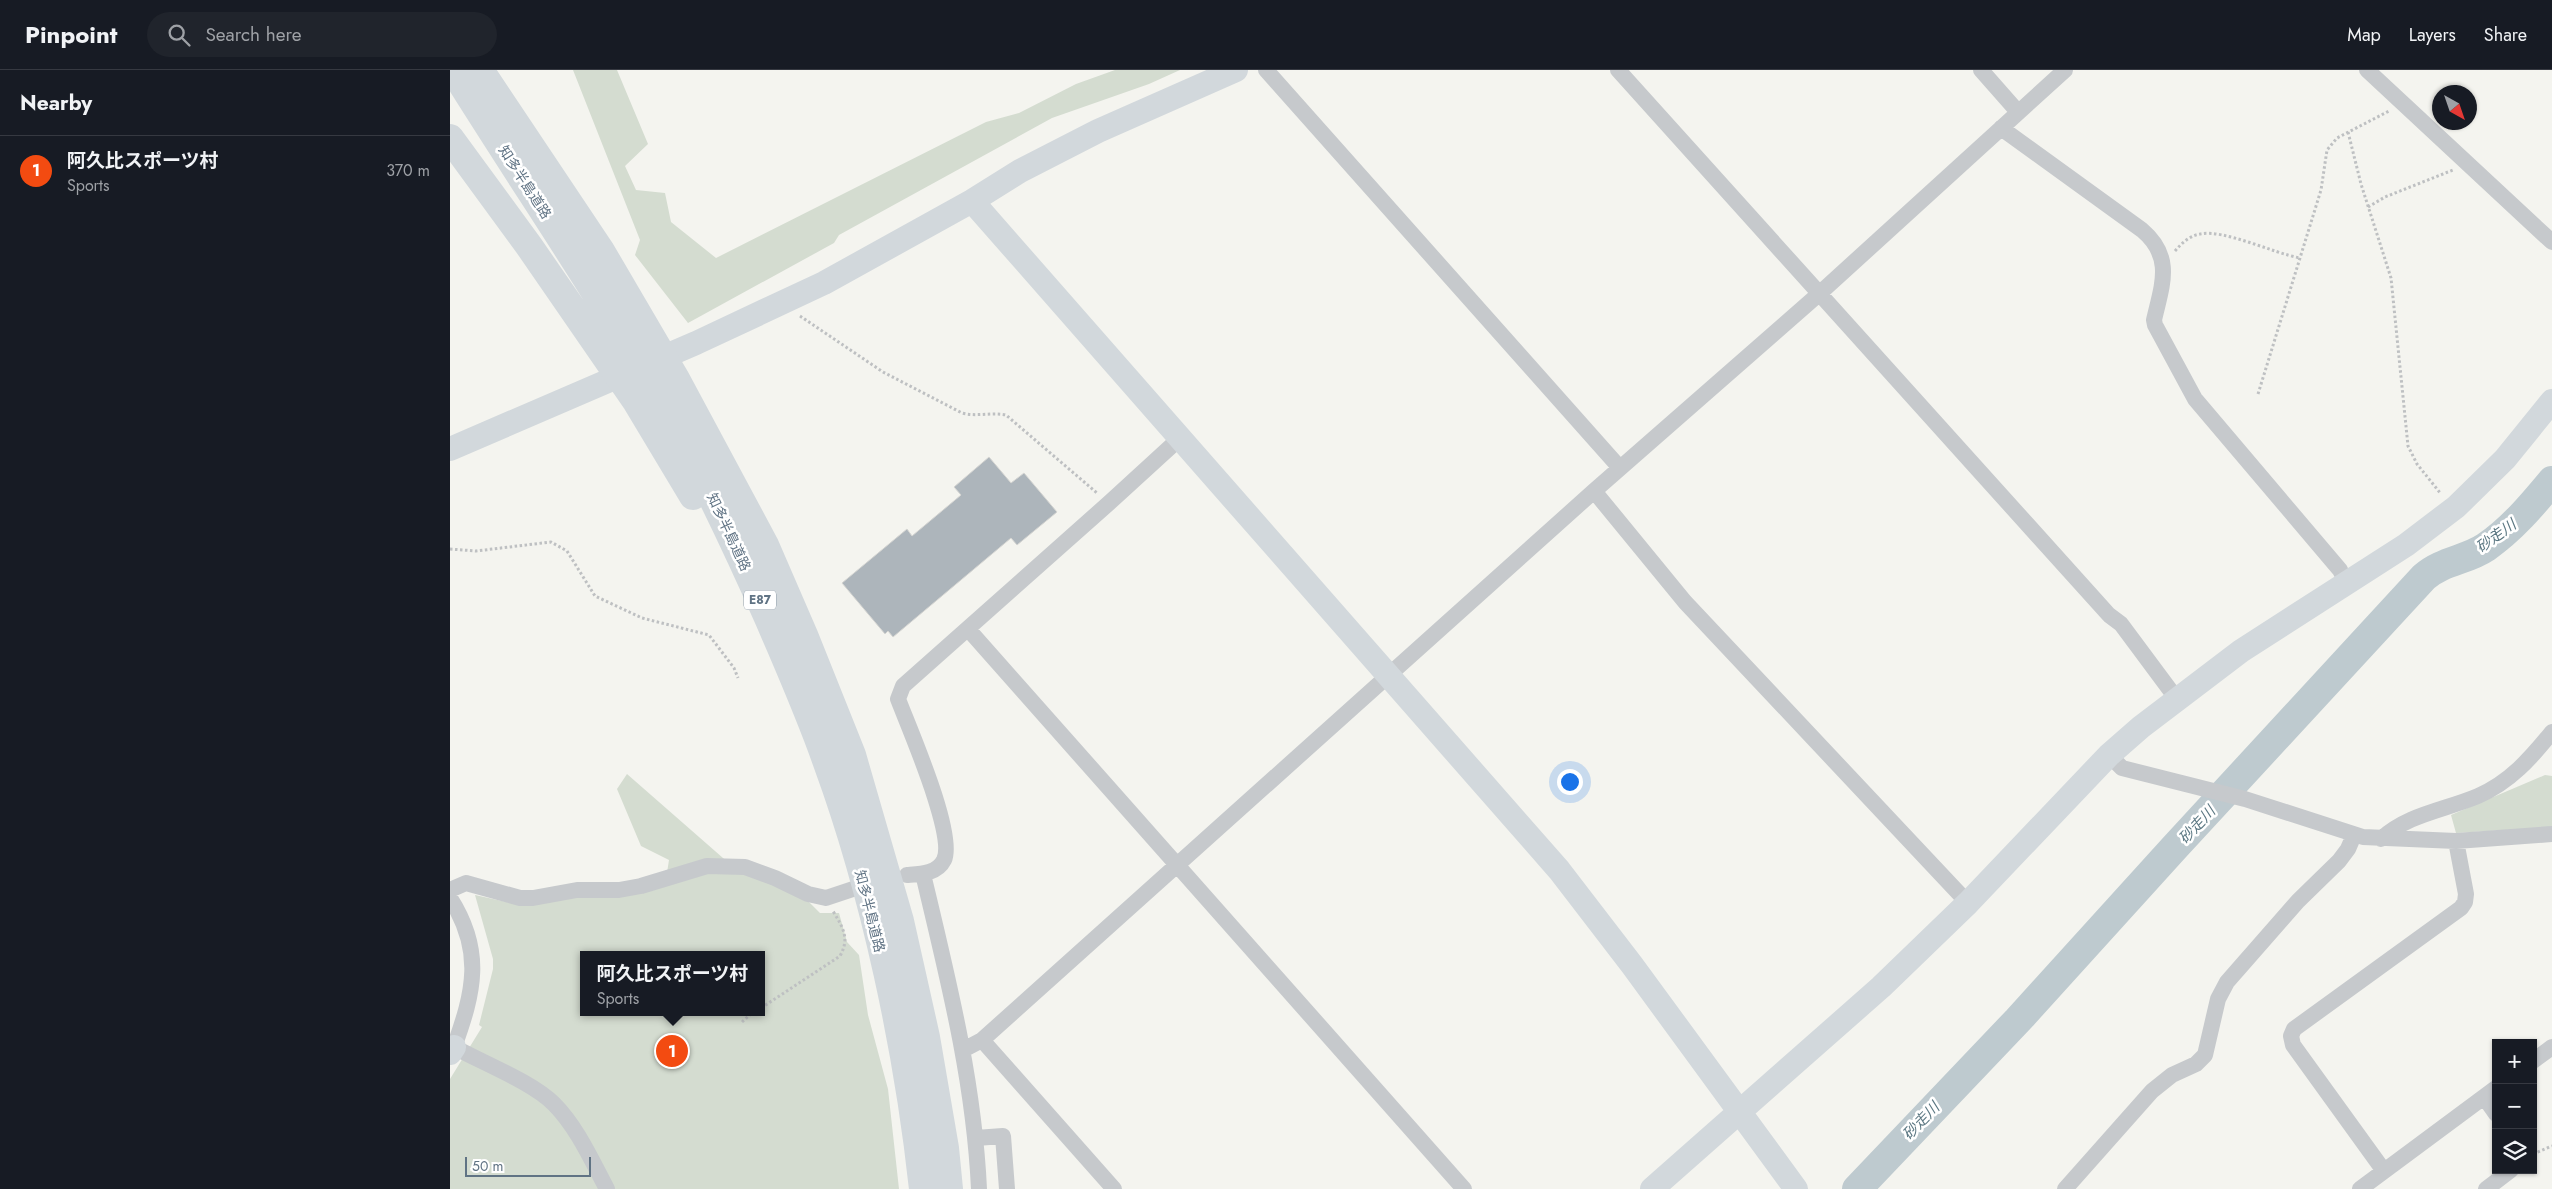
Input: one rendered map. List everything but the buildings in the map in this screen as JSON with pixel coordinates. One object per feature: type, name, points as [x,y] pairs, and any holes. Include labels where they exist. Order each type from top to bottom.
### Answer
[{"type":"highway","name":"知多半島道路","points":[[453,70],[575,259],[654,388],[702,476],[744,562],[779,644],[828,764],[854,846],[876,929],[901,1045],[923,1189]]},
{"type":"highway","name":"知多半島道路","points":[[480,70],[601,252],[676,379],[765,545],[804,635],[852,755],[897,912],[926,1037],[945,1148],[949,1189]]},
{"type":"highway","points":[[450,138],[529,246],[636,401],[715,534],[756,616],[779,644]]},
{"type":"street","points":[[450,449],[696,343],[824,283],[972,201],[1020,171],[1098,132],[1236,70]]},
{"type":"street","points":[[1266,70],[1620,468]]},
{"type":"street","points":[[1618,70],[2109,615],[2121,624],[2176,698]]},
{"type":"street","points":[[1981,70],[2018,112]]},
{"type":"street","points":[[964,1050],[982,1040],[1594,491],[1820,293],[2065,70]]},
{"type":"street","points":[[2367,70],[2552,242]]},
{"type":"street","points":[[2001,128],[2142,230],[2153,241],[2163,258],[2164,275],[2155,325],[2196,399],[2340,570],[2346,582]]},
{"type":"street","points":[[972,201],[1559,870],[1796,1189]]},
{"type":"street","points":[[1652,1189],[1881,988],[1968,903],[2109,755],[2176,698],[2241,651],[2406,544],[2453,509],[2505,459],[2552,401]]},
{"type":"street","points":[[907,875],[923,874],[936,869],[944,861],[946,838],[937,803],[898,699],[903,686],[1179,439]]},
{"type":"street","points":[[1594,491],[1685,602],[1968,903]]},
{"type":"street","points":[[968,629],[1178,864],[1251,951],[1464,1189]]},
{"type":"street","points":[[2381,839],[2392,828],[2494,788],[2522,766],[2552,732]]},
{"type":"street","points":[[2109,755],[2122,768],[2244,799],[2354,835],[2381,839],[2456,841],[2552,834]]},
{"type":"street","points":[[2065,1189],[2152,1091],[2172,1075],[2196,1064],[2204,1055],[2218,999],[2227,982],[2298,901],[2338,861],[2348,849],[2354,835]]},
{"type":"street","points":[[2384,1171],[2292,1045],[2290,1036],[2294,1029],[2461,908],[2465,902],[2466,894],[2456,841]]},
{"type":"street","points":[[450,890],[466,883],[520,898],[533,898],[577,890],[618,890],[641,886],[707,866],[745,867],[775,878],[808,894],[826,898],[853,889]]},
{"type":"street","points":[[923,874],[964,1050],[976,1138],[979,1189]]},
{"type":"street","points":[[450,898],[468,933],[474,972],[466,1014],[452,1050],[526,1085],[553,1103],[568,1121],[606,1189]]},
{"type":"street","points":[[982,1040],[1114,1189]]},
{"type":"street","points":[[2537,1058],[2552,1047]]},
{"type":"street","points":[[2360,1189],[2490,1093]]},
{"type":"street","points":[[976,1138],[1003,1136],[1007,1189]]},
{"type":"street","points":[[2486,1189],[2506,1174]]},
{"type":"path","points":[[2258,394],[2321,190],[2327,150],[2337,138],[2390,111],[2401,101]]},
{"type":"path","points":[[2348,132],[2368,207],[2391,278],[2408,446],[2417,464],[2453,509]]},
{"type":"path","points":[[2368,207],[2385,197],[2449,173],[2464,159]]},
{"type":"path","points":[[2163,258],[2176,251],[2190,237],[2209,233],[2300,258]]},
{"type":"path","points":[[789,299],[799,315],[808,323],[883,372],[962,413],[976,416],[997,413],[1006,415],[1109,503]]},
{"type":"path","points":[[450,549],[476,551],[551,542],[567,551],[595,596],[642,618],[708,635],[734,668],[738,678]]},
{"type":"path","points":[[765,1005],[840,956],[844,949],[846,936],[826,898]]},
{"type":"path","points":[[742,1022],[749,1016]]},
{"type":"path","points":[[2537,1152],[2552,1146]]},
{"type":"shaded area","points":[[573,70],[617,70],[648,144],[625,166],[636,190],[665,193],[671,222],[716,258],[986,122],[1019,113],[1076,84],[1115,70],[1180,70],[1149,84],[1052,118],[839,235],[834,243],[688,323],[635,255],[640,240]]},
{"type":"shaded area","points":[[627,774],[731,865],[809,902],[820,913],[839,913],[847,942],[859,955],[868,1015],[888,1089],[899,1189],[450,1189],[450,1079],[482,1027],[479,1025],[493,969],[493,959],[475,895],[511,903],[666,879],[669,860],[641,846],[617,789]]},
{"type":"shaded area","points":[[2545,775],[2552,776],[2552,827],[2456,833],[2451,815]]},
{"type":"waterway","name":"砂走川","points":[[1857,1189],[2018,1020],[2424,577],[2439,567],[2486,547],[2521,516],[2552,481]]},
{"type":"place","name":"阿久比スポーツ村","points":[[672,1051]]}]
